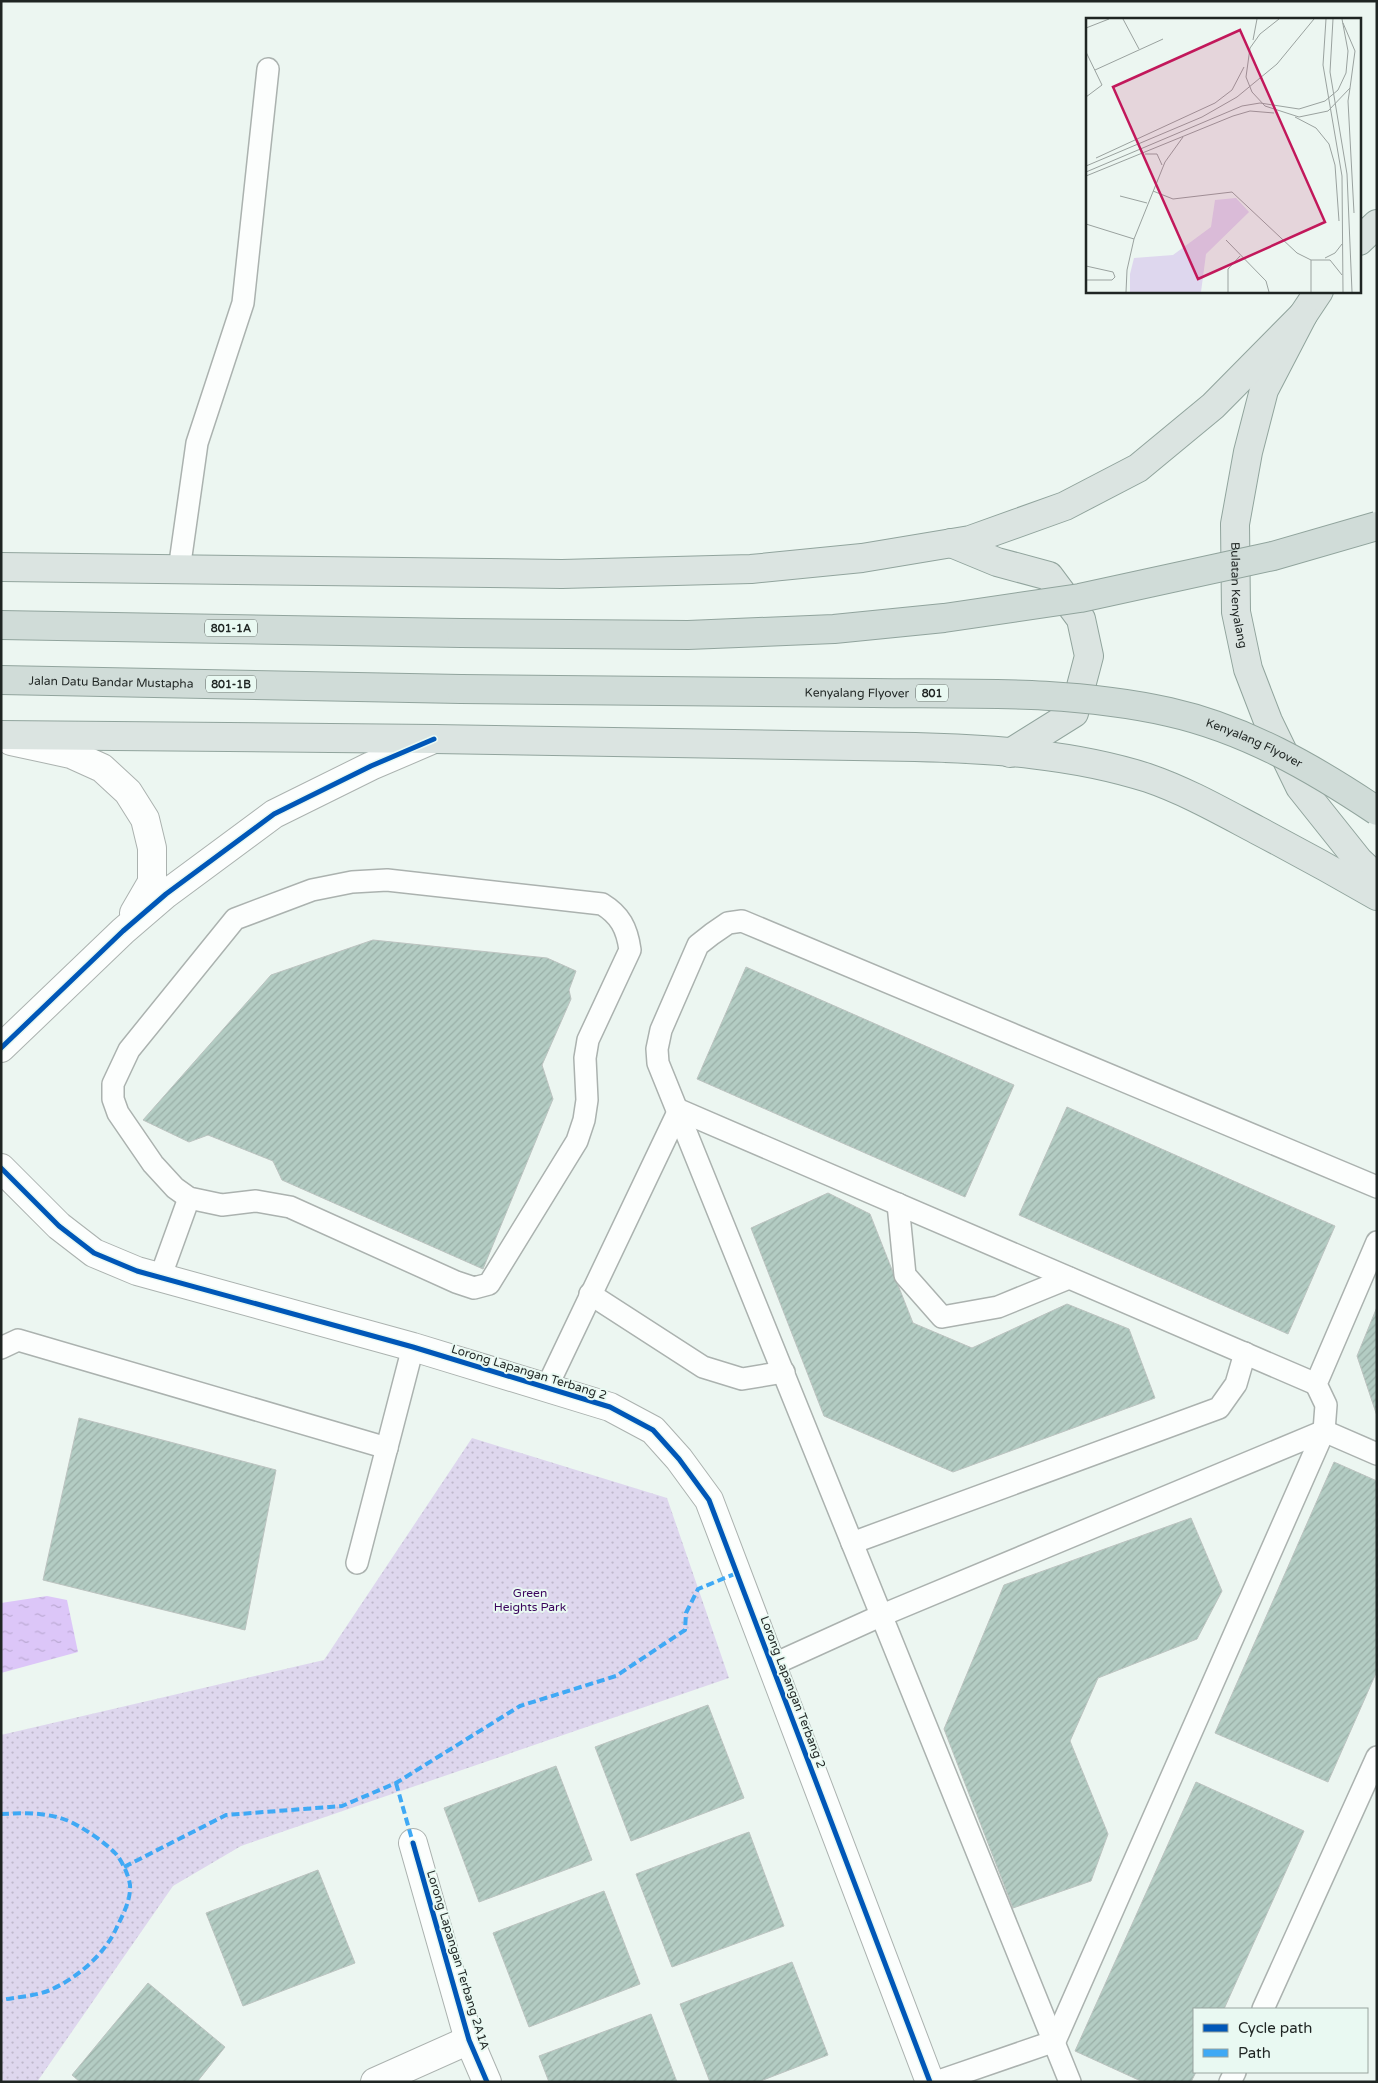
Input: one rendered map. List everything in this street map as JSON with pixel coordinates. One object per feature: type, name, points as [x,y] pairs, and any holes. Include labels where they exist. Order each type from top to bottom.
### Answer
[{"type":"highway","name":"801-1A","points":[[1,625],[688,635],[834,629],[944,618],[1080,598],[1274,556],[1377,526]]},
{"type":"highway","name":"Jalan Datu Bandar Mustapha","points":[[1,680],[461,689]]},
{"type":"highway","name":"Kenyalang Flyover","points":[[461,689],[883,694],[997,693],[1088,698],[1170,712],[1234,733],[1266,746],[1328,778],[1377,811]]},
{"type":"main road","points":[[1360,241],[1377,224]]},
{"type":"main road","name":"Bulatan Kenyalang","points":[[1318,292],[1303,315],[1264,390],[1248,452],[1235,524],[1236,612],[1248,669],[1268,722],[1300,787],[1359,861],[1377,878]]},
{"type":"main road","points":[[1,567],[562,574],[751,569],[862,558],[970,540],[1065,506],[1138,468],[1213,406],[1303,315]]},
{"type":"main road","points":[[951,543],[997,562],[1048,576],[1081,619],[1089,656],[1074,714],[1010,753]]},
{"type":"main road","points":[[1,735],[434,739],[906,747],[976,749],[1048,756],[1148,778],[1206,802],[1326,866],[1377,896]]},
{"type":"street","points":[[1,738],[71,754],[102,768],[128,792],[145,819],[152,848],[152,882],[123,931]]},
{"type":"street","points":[[1,1048],[123,931],[166,894],[274,814],[371,766],[434,739]]},
{"type":"street","name":"Lorong Lapangan Terbang 2","points":[[1,1168],[58,1226],[94,1253],[137,1271],[413,1348],[610,1407],[653,1430],[679,1459],[709,1500],[930,2082]]},
{"type":"street","name":"Lorong Lapangan Terbang 2A1A","points":[[413,1843],[470,2040],[487,2082]]},
{"type":"street","points":[[375,2082],[470,2040]]},
{"type":"lane","points":[[179,570],[197,443],[243,303],[268,69]]},
{"type":"lane","points":[[388,880],[602,904],[613,910],[622,921],[628,935],[630,950],[588,1040],[585,1058],[587,1100],[584,1120],[577,1141],[489,1284],[474,1288],[456,1282],[290,1207],[256,1202],[222,1205],[189,1198],[175,1188],[153,1164],[118,1113],[113,1098],[113,1084],[129,1050],[236,919],[312,890],[352,882],[388,880]]},
{"type":"lane","points":[[1070,2082],[880,1616],[784,1372],[658,1062],[657,1049],[661,1030],[698,945],[728,923],[742,921],[1377,1187]]},
{"type":"lane","points":[[679,1110],[1316,1384],[1326,1405],[1324,1432],[1054,2041],[936,2082]]},
{"type":"lane","points":[[546,1389],[679,1110]]},
{"type":"lane","points":[[160,1278],[189,1198]]},
{"type":"lane","points":[[898,1204],[905,1275],[942,1316],[998,1307],[1069,1278]]},
{"type":"lane","points":[[1316,1384],[1377,1242]]},
{"type":"lane","points":[[590,1294],[703,1366],[742,1379],[784,1372]]},
{"type":"lane","points":[[1,1348],[18,1340],[387,1448]]},
{"type":"lane","points":[[357,1564],[413,1348]]},
{"type":"lane","points":[[852,1543],[1219,1408],[1236,1384],[1245,1353]]},
{"type":"lane","points":[[772,1665],[880,1616],[1324,1432],[1377,1454]]},
{"type":"lane","points":[[1263,2008],[1377,1757]]},
{"type":"green space","name":"Green Heights Park","points":[[472,1438],[667,1498],[729,1678],[241,1846],[173,1886],[37,2082],[1,2082],[1,1735],[324,1660]]},
{"type":"water","points":[[47,1596],[67,1600],[78,1652],[1,1673],[1,1603]]},
{"type":"building","points":[[373,940],[547,958],[576,971],[569,990],[571,999],[542,1065],[553,1099],[483,1269],[282,1180],[273,1161],[208,1135],[189,1142],[143,1120],[271,975]]},
{"type":"building","points":[[746,967],[1014,1085],[965,1197],[697,1079]]},
{"type":"building","points":[[1067,1107],[1335,1226],[1288,1334],[1019,1215]]},
{"type":"building","points":[[828,1193],[870,1214],[913,1323],[972,1348],[1067,1304],[1129,1329],[1155,1398],[953,1472],[824,1416],[751,1228]]},
{"type":"building","points":[[1377,1307],[1377,1416],[1357,1356]]},
{"type":"building","points":[[79,1418],[276,1470],[245,1630],[43,1580]]},
{"type":"building","points":[[1334,1462],[1377,1481],[1377,1671],[1328,1782],[1215,1733]]},
{"type":"building","points":[[1191,1518],[1222,1591],[1197,1639],[1098,1678],[1070,1741],[1108,1834],[1091,1881],[1013,1908],[944,1729],[1004,1585]]},
{"type":"building","points":[[708,1705],[744,1798],[631,1841],[595,1747]]},
{"type":"building","points":[[556,1766],[592,1860],[479,1902],[444,1808]]},
{"type":"building","points":[[1196,1782],[1304,1831],[1224,2008],[1193,2008],[1193,2073],[1196,2073],[1191,2082],[1143,2082],[1075,2051]]},
{"type":"building","points":[[749,1832],[784,1926],[672,1967],[636,1874]]},
{"type":"building","points":[[318,1870],[355,1963],[243,2006],[206,1913]]},
{"type":"building","points":[[604,1891],[640,1984],[529,2027],[493,1933]]},
{"type":"building","points":[[792,1962],[828,2055],[758,2082],[710,2082],[680,2004]]},
{"type":"building","points":[[148,1983],[225,2047],[197,2082],[80,2082],[72,2075]]},
{"type":"building","points":[[651,2014],[677,2082],[549,2082],[539,2056]]},
{"type":"marked path","points":[[124,1867],[226,1815],[342,1806],[396,1783],[520,1706],[616,1676],[685,1630],[686,1613],[698,1589],[737,1573]]},
{"type":"marked path","points":[[396,1783],[413,1843]]},
{"type":"marked path","points":[[1,1814],[42,1814],[66,1820],[78,1826],[116,1854],[125,1869],[130,1885],[128,1903],[123,1914],[111,1939],[97,1957],[79,1973],[50,1990],[1,2000]]},
{"type":"cycle path","points":[[1,1048],[123,931],[166,894],[274,814],[371,766],[434,739]]},
{"type":"cycle path","points":[[1,1168],[59,1226],[94,1253],[137,1271],[413,1347],[610,1407],[653,1430],[679,1459],[709,1500],[930,2082]]},
{"type":"cycle path","points":[[413,1843],[469,2040],[487,2082]]}]
